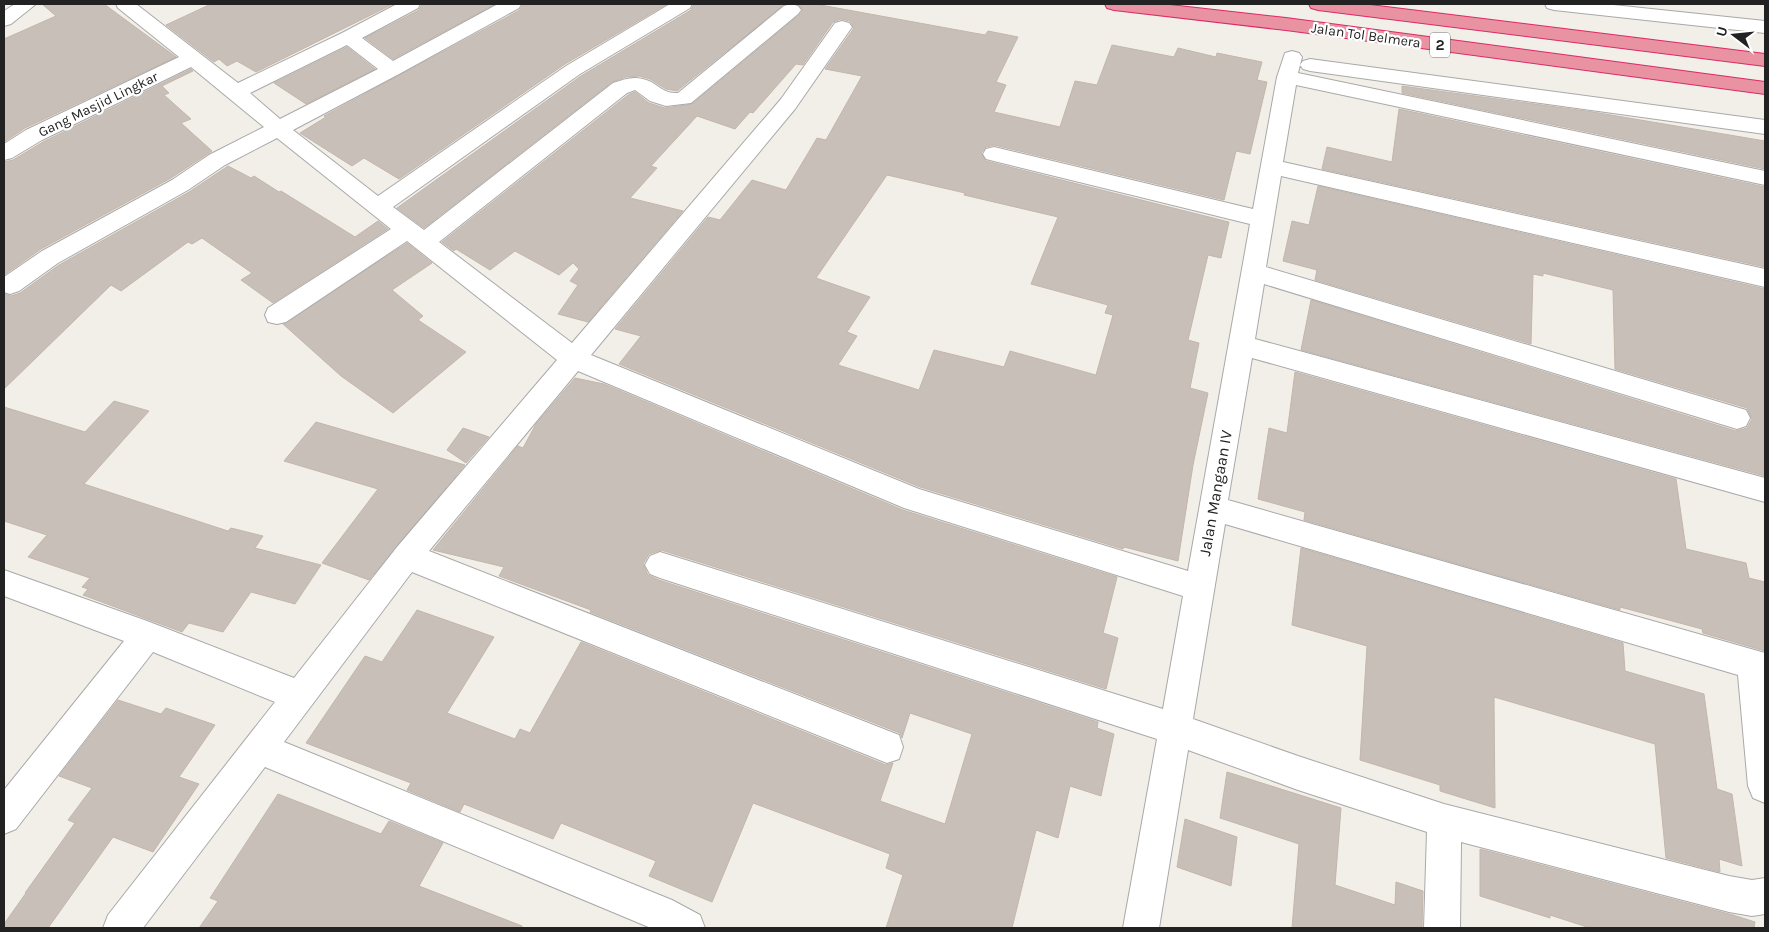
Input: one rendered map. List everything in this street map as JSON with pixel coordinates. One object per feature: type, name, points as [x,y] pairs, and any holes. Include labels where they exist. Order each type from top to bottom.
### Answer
[{"type":"highway","name":"Jalan Tol Belmera","points":[[1114,4],[1306,27],[1765,88]]},
{"type":"highway","name":"Jalan Tol Belmera","points":[[1318,4],[1765,60]]},
{"type":"street","points":[[4,20],[27,4]]},
{"type":"street","points":[[125,4],[378,208],[573,358],[914,498],[1199,588]]},
{"type":"street","points":[[236,92],[349,37],[411,4]]},
{"type":"street","points":[[10,285],[50,257],[180,185],[216,160],[392,70],[512,4]]},
{"type":"street","points":[[378,208],[573,70],[683,4]]},
{"type":"street","points":[[1554,4],[1765,27]]},
{"type":"street","points":[[277,315],[415,236],[620,88],[631,83],[642,85],[663,99],[684,98],[791,10]]},
{"type":"street","points":[[121,928],[407,556],[788,104],[842,27]]},
{"type":"street","points":[[349,37],[392,70]]},
{"type":"street","name":"Gang Masjid Lingkar","points":[[4,153],[34,135],[193,58]]},
{"type":"street","points":[[1290,66],[1765,127]]},
{"type":"street","points":[[1290,66],[1765,178]]},
{"type":"street","name":"Jalan Mangaan IV","points":[[1141,928],[1290,66]]},
{"type":"street","points":[[994,154],[1262,220]]},
{"type":"street","points":[[1272,167],[1765,278]]},
{"type":"street","points":[[1254,272],[1736,418]]},
{"type":"street","points":[[1241,345],[1765,490]]},
{"type":"street","points":[[1213,508],[1759,666],[1765,786]]},
{"type":"street","points":[[407,556],[887,746]]},
{"type":"street","points":[[660,565],[1175,729],[1298,773],[1444,821],[1728,894],[1752,898],[1765,896]]},
{"type":"street","points":[[4,583],[147,635],[300,696]]},
{"type":"street","points":[[4,816],[147,635]]},
{"type":"street","points":[[259,748],[659,912],[687,928]]},
{"type":"street","points":[[1442,928],[1444,821]]},
{"type":"building","points":[[42,4],[104,4],[176,57],[25,128],[4,142],[4,39],[56,16]]},
{"type":"building","points":[[211,4],[393,4],[256,72],[237,61],[227,66],[219,59],[214,62],[166,25]]},
{"type":"building","points":[[422,4],[495,4],[393,59],[365,38],[419,10]]},
{"type":"building","points":[[523,4],[667,4],[565,64],[399,179],[364,158],[352,166],[300,133],[326,117],[324,116],[520,10]]},
{"type":"building","points":[[694,4],[785,4],[677,91],[666,89],[650,79],[640,76],[626,77],[612,82],[424,228],[397,208],[581,76],[691,10]]},
{"type":"building","points":[[797,4],[815,4],[985,35],[988,31],[1018,37],[996,82],[1006,85],[994,112],[1060,127],[1075,81],[1097,85],[1112,45],[1174,57],[1178,48],[1216,57],[1217,53],[1262,62],[1257,80],[1267,82],[1250,154],[1236,151],[1224,200],[994,145],[986,147],[981,153],[986,161],[1229,222],[1221,258],[1208,255],[1188,340],[1199,343],[1190,388],[1208,393],[1193,465],[1178,561],[1124,547],[1123,549],[920,487],[619,364],[641,336],[615,329],[708,217],[720,220],[752,180],[786,190],[817,138],[826,140],[862,76],[825,69],[854,28],[850,21],[841,19],[833,22],[803,65],[796,64],[753,113],[750,112],[735,129],[697,116],[651,166],[657,168],[630,198],[683,211],[588,322],[558,314],[578,285],[570,281],[579,269],[573,263],[559,275],[515,251],[490,270],[456,249],[454,251],[442,242],[628,95],[635,92],[649,103],[665,108],[692,104],[803,10]],"holes":[[[887,175],[965,193],[964,195],[1058,217],[1031,284],[1108,305],[1105,313],[1113,315],[1096,375],[1010,351],[1004,367],[934,350],[919,390],[838,365],[857,336],[847,332],[870,297],[816,278]]]},
{"type":"building","points":[[347,47],[375,69],[306,104],[274,83]]},
{"type":"building","points":[[191,69],[193,71],[162,86],[169,93],[164,95],[191,119],[181,123],[212,151],[171,178],[41,249],[4,275],[4,162],[13,160],[43,142]]},
{"type":"building","points":[[1402,86],[1593,112],[1765,141],[1765,169],[1402,93]]},
{"type":"building","points":[[1399,109],[1765,187],[1765,267],[1322,169],[1327,147],[1392,162]]},
{"type":"building","points":[[228,166],[251,178],[254,176],[279,192],[281,191],[355,237],[378,221],[388,229],[273,303],[241,280],[252,273],[202,238],[192,244],[188,242],[121,291],[111,285],[4,389],[4,294],[11,296],[20,293],[59,265],[189,192]]},
{"type":"building","points":[[1318,186],[1765,289],[1765,476],[1301,350],[1311,300],[1736,431],[1747,428],[1752,419],[1747,408],[1615,369],[1613,290],[1543,273],[1543,276],[1533,274],[1531,344],[1315,280],[1317,270],[1283,261],[1292,221],[1309,225]]},
{"type":"building","points":[[407,243],[432,263],[392,290],[423,316],[418,320],[466,352],[393,413],[341,376],[283,324]]},
{"type":"building","points":[[1295,372],[1676,479],[1686,549],[1746,563],[1749,578],[1765,582],[1765,651],[1703,633],[1702,629],[1620,607],[1620,610],[1304,520],[1305,512],[1258,499],[1269,428],[1287,433]]},
{"type":"building","points":[[575,378],[604,384],[903,510],[1117,577],[1103,633],[1118,638],[1106,689],[661,550],[649,554],[643,564],[648,575],[659,580],[1098,722],[1097,728],[1114,734],[1101,796],[1070,786],[1058,838],[1036,830],[1012,928],[886,928],[903,875],[886,868],[890,854],[753,803],[712,902],[649,876],[656,861],[561,823],[553,839],[464,804],[460,812],[407,790],[411,783],[306,743],[365,656],[382,662],[417,610],[494,637],[447,713],[515,739],[520,729],[530,733],[581,642],[886,765],[893,763],[880,801],[945,824],[972,734],[910,713],[902,738],[900,733],[590,612],[591,610],[499,576],[504,567],[433,550],[518,446],[523,448],[536,424]]},
{"type":"building","points":[[114,401],[149,411],[84,484],[228,531],[231,528],[263,536],[255,548],[321,565],[295,604],[251,592],[223,632],[189,623],[182,632],[83,595],[88,589],[82,587],[90,578],[28,557],[47,535],[4,521],[4,407],[85,432]]},
{"type":"building","points":[[316,422],[465,465],[369,580],[322,563],[378,489],[284,461]]},
{"type":"building","points":[[463,428],[489,437],[466,463],[447,450]]},
{"type":"building","points":[[1301,548],[1623,643],[1625,671],[1704,694],[1717,789],[1732,794],[1742,866],[1719,859],[1720,872],[1666,858],[1655,744],[1494,697],[1495,808],[1440,791],[1440,785],[1360,760],[1367,646],[1292,625]]},
{"type":"building","points":[[118,700],[161,714],[166,708],[215,725],[179,777],[199,784],[153,852],[113,837],[48,928],[4,928],[4,924],[75,823],[68,820],[92,788],[59,776]]},
{"type":"building","points":[[1227,772],[1341,808],[1335,885],[1395,905],[1396,882],[1423,891],[1422,928],[1292,928],[1299,844],[1220,818]]},
{"type":"building","points":[[278,794],[381,834],[389,821],[443,843],[419,886],[522,926],[522,928],[199,928],[218,901],[210,898]]},
{"type":"building","points":[[1185,819],[1237,837],[1231,886],[1177,867]]},
{"type":"building","points":[[1480,849],[1733,915],[1755,922],[1754,928],[1590,928],[1550,915],[1550,918],[1480,896]]}]
